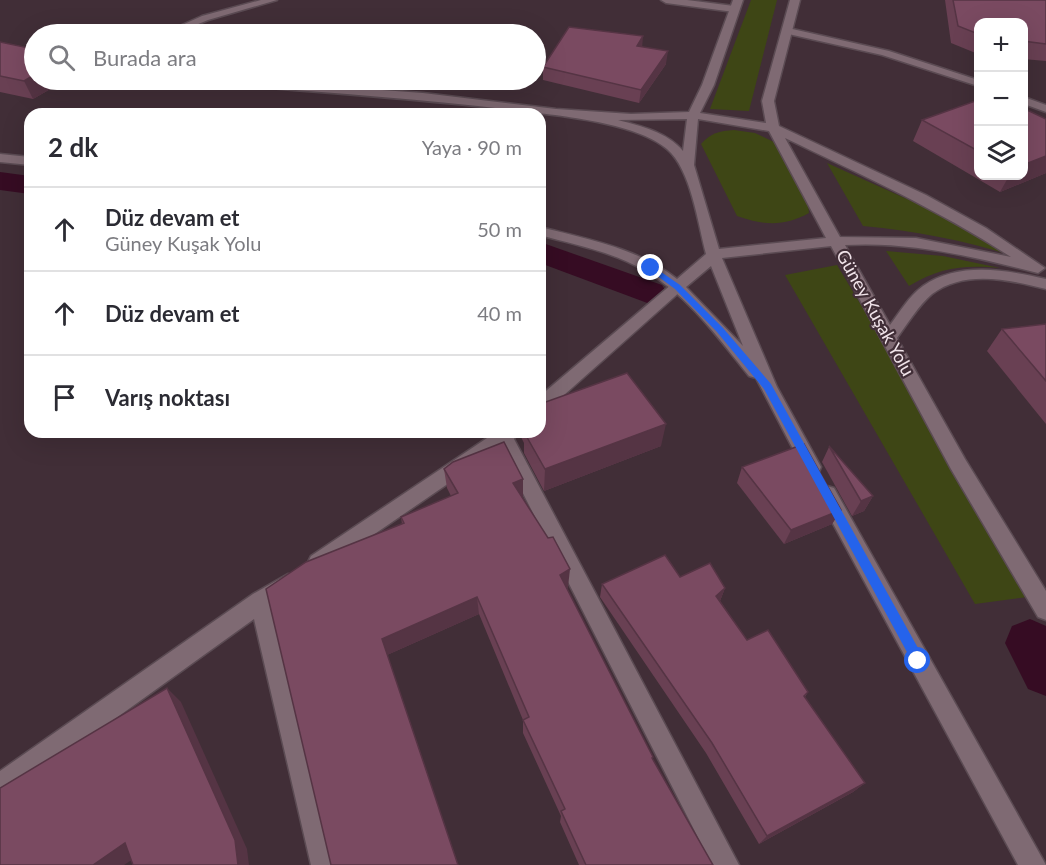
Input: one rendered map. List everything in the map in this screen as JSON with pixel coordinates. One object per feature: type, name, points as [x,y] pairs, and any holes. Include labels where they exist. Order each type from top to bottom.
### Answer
[{"type":"main road","points":[[191,24],[272,0]]},
{"type":"main road","points":[[666,0],[736,5],[708,84],[693,115],[688,165],[713,254],[768,387],[1033,865]]},
{"type":"main road","name":"Güney Kuşak Yolu","points":[[795,0],[768,101],[772,128],[958,464],[1046,610]]},
{"type":"main road","points":[[788,31],[885,53],[974,82]]},
{"type":"main road","points":[[341,90],[423,96],[523,108]]},
{"type":"main road","points":[[1028,102],[1046,109]]},
{"type":"main road","points":[[546,111],[631,118],[693,115],[772,128],[921,198],[981,231],[1042,270]]},
{"type":"main road","points":[[556,112],[615,124],[648,134],[669,145],[688,165]]},
{"type":"main road","points":[[0,158],[24,160]]},
{"type":"main road","points":[[546,233],[604,248],[651,268],[677,287],[720,330],[768,387]]},
{"type":"main road","points":[[713,254],[835,243],[897,241],[990,256],[1042,270]]},
{"type":"main road","points":[[546,401],[709,261],[713,254]]},
{"type":"main road","points":[[889,337],[928,290],[960,276],[989,274],[1014,276],[1046,284]]},
{"type":"main road","points":[[0,786],[261,601],[503,438]]},
{"type":"main road","points":[[509,438],[726,865]]},
{"type":"main road","points":[[261,601],[324,865]]},
{"type":"green space","points":[[751,0],[777,0],[749,111],[710,109]]},
{"type":"green space","points":[[734,130],[755,133],[778,144],[808,204],[809,213],[791,221],[773,223],[737,216],[701,144],[716,133]]},
{"type":"green space","points":[[827,163],[918,204],[1019,258],[942,238],[863,226]]},
{"type":"green space","points":[[886,251],[943,256],[1000,268],[964,267],[942,271],[909,286]]},
{"type":"green space","points":[[837,265],[1035,596],[975,604],[785,275]]},
{"type":"building","points":[[953,0],[1046,0],[1046,44],[1028,42],[1028,18],[974,18],[974,32],[958,26]]},
{"type":"building","points":[[569,27],[643,36],[637,46],[668,51],[641,90],[546,68],[546,62]]},
{"type":"building","points":[[0,42],[24,47],[24,81],[0,76]]},
{"type":"building","points":[[974,101],[974,149],[922,120]]},
{"type":"building","points":[[1028,110],[1046,119],[1046,156],[1028,163]]},
{"type":"building","points":[[1046,324],[1046,381],[1002,329]]},
{"type":"building","points":[[627,373],[666,424],[545,469],[527,438],[546,438],[546,402]]},
{"type":"building","points":[[504,442],[523,479],[513,483],[548,538],[553,537],[570,569],[560,575],[652,758],[713,865],[586,865],[561,811],[565,809],[523,720],[529,717],[477,597],[382,639],[458,865],[331,865],[266,589],[306,562],[404,523],[401,517],[458,493],[444,469],[453,462]]},
{"type":"building","points":[[804,444],[841,510],[791,530],[742,467]]},
{"type":"building","points":[[829,446],[873,496],[861,501]]},
{"type":"building","points":[[665,555],[680,577],[710,563],[725,588],[716,596],[747,640],[768,630],[808,692],[804,696],[865,783],[767,836],[712,743],[602,584]]},
{"type":"building","points":[[167,688],[235,840],[238,865],[133,865],[125,843],[93,865],[0,865],[0,788]]},
{"type":"waterway","points":[[0,181],[24,184]]},
{"type":"waterway","points":[[546,254],[650,293]]},
{"type":"waterway","points":[[1030,643],[1046,671]]},
{"type":"route","points":[[651,268],[677,287],[720,330],[768,387],[918,661]]}]
